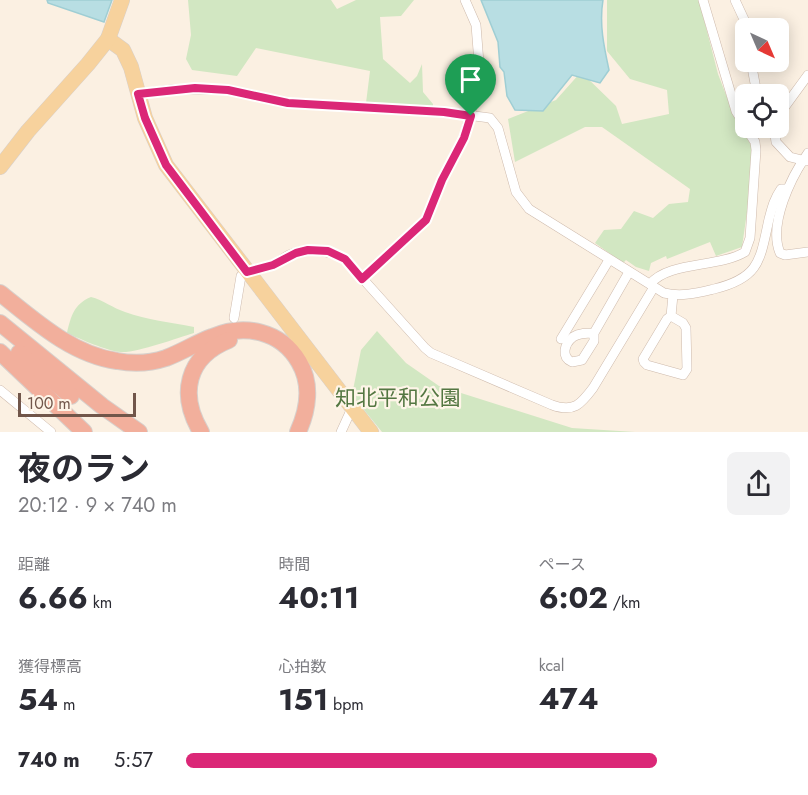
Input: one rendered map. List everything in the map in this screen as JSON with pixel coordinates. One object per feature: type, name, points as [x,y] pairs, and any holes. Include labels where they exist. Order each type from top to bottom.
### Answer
[{"type":"highway","points":[[0,293],[50,332],[93,355],[116,361],[142,363],[165,358],[214,336],[238,330],[254,330],[278,339],[292,351],[302,368],[307,383],[306,410],[298,432]]},
{"type":"highway","points":[[0,322],[76,386],[139,432]]},
{"type":"highway","points":[[0,337],[42,374],[120,432]]},
{"type":"highway","points":[[201,432],[188,403],[190,378],[198,362],[211,348],[222,343],[233,339],[256,339],[280,352],[292,365],[301,388],[301,404],[290,432]]},
{"type":"highway","points":[[0,352],[84,432]]},
{"type":"main road","points":[[0,167],[28,131],[108,39],[122,0]]},
{"type":"main road","points":[[108,39],[123,50],[148,126],[166,165],[371,432]]},
{"type":"street","points":[[362,279],[426,220],[442,180],[464,138],[480,76],[476,25],[465,0]]},
{"type":"street","points":[[703,0],[735,108]]},
{"type":"street","points":[[735,0],[743,18]]},
{"type":"street","points":[[789,101],[808,75]]},
{"type":"street","points":[[138,94],[176,89],[228,90],[288,103],[484,116],[494,122],[498,128],[516,192],[529,209],[652,286],[673,295],[688,295],[731,285],[750,273],[756,267],[762,250],[775,197],[781,189],[787,189]]},
{"type":"street","points":[[234,318],[241,276],[247,272],[273,265],[296,253],[308,250],[328,251],[345,259],[431,353],[562,408],[572,408],[581,403],[594,388],[652,286],[662,274],[728,259],[745,252],[750,238],[756,150],[753,138]]},
{"type":"street","points":[[775,138],[776,142],[790,157],[807,158],[787,189],[780,214],[777,246],[780,253],[785,255],[808,252]]},
{"type":"street","points":[[561,339],[609,260]]},
{"type":"street","points":[[594,333],[629,272]]},
{"type":"street","points":[[671,316],[683,323],[686,328],[687,369],[683,375],[647,366],[643,359],[671,316],[673,295]]},
{"type":"street","points":[[0,390],[51,432]]},
{"type":"street","points":[[342,432],[352,408]]},
{"type":"green space","points":[[188,0],[331,0],[337,9],[356,0],[414,0],[401,16],[380,17],[383,59],[410,83],[417,76],[422,64],[423,92],[433,104],[433,110],[366,103],[370,71],[256,48],[237,76],[192,70],[186,59],[191,35]]},
{"type":"green space","points":[[607,0],[699,0],[718,74],[735,117],[735,138],[747,138],[752,147],[742,247],[716,256],[710,242],[651,263],[649,271],[636,267],[626,260],[623,263],[595,243],[604,230],[621,229],[634,211],[653,218],[669,204],[688,202],[690,189],[602,127],[585,127],[515,162],[508,119],[556,100],[581,72],[616,106],[622,124],[669,114],[667,90],[630,79],[607,51]]},
{"type":"green space","points":[[91,297],[133,315],[194,327],[194,333],[128,352],[101,347],[67,333],[74,311]]},
{"type":"green space","name":"知北平和公園","points":[[377,331],[406,363],[439,386],[572,428],[635,432],[382,432],[352,395],[361,350]]},
{"type":"water","points":[[47,0],[112,0],[104,22],[48,3]]},
{"type":"water","points":[[481,0],[603,0],[602,27],[609,70],[600,83],[572,75],[543,111],[515,110],[507,96],[504,72],[500,67],[498,42]]},
{"type":"route","points":[[195,88],[228,90],[288,103],[444,112],[471,116],[464,138],[442,180],[426,220],[362,279],[345,259],[328,251],[308,250],[296,253],[273,265],[247,272],[166,165],[154,142],[138,94],[195,88]]}]
